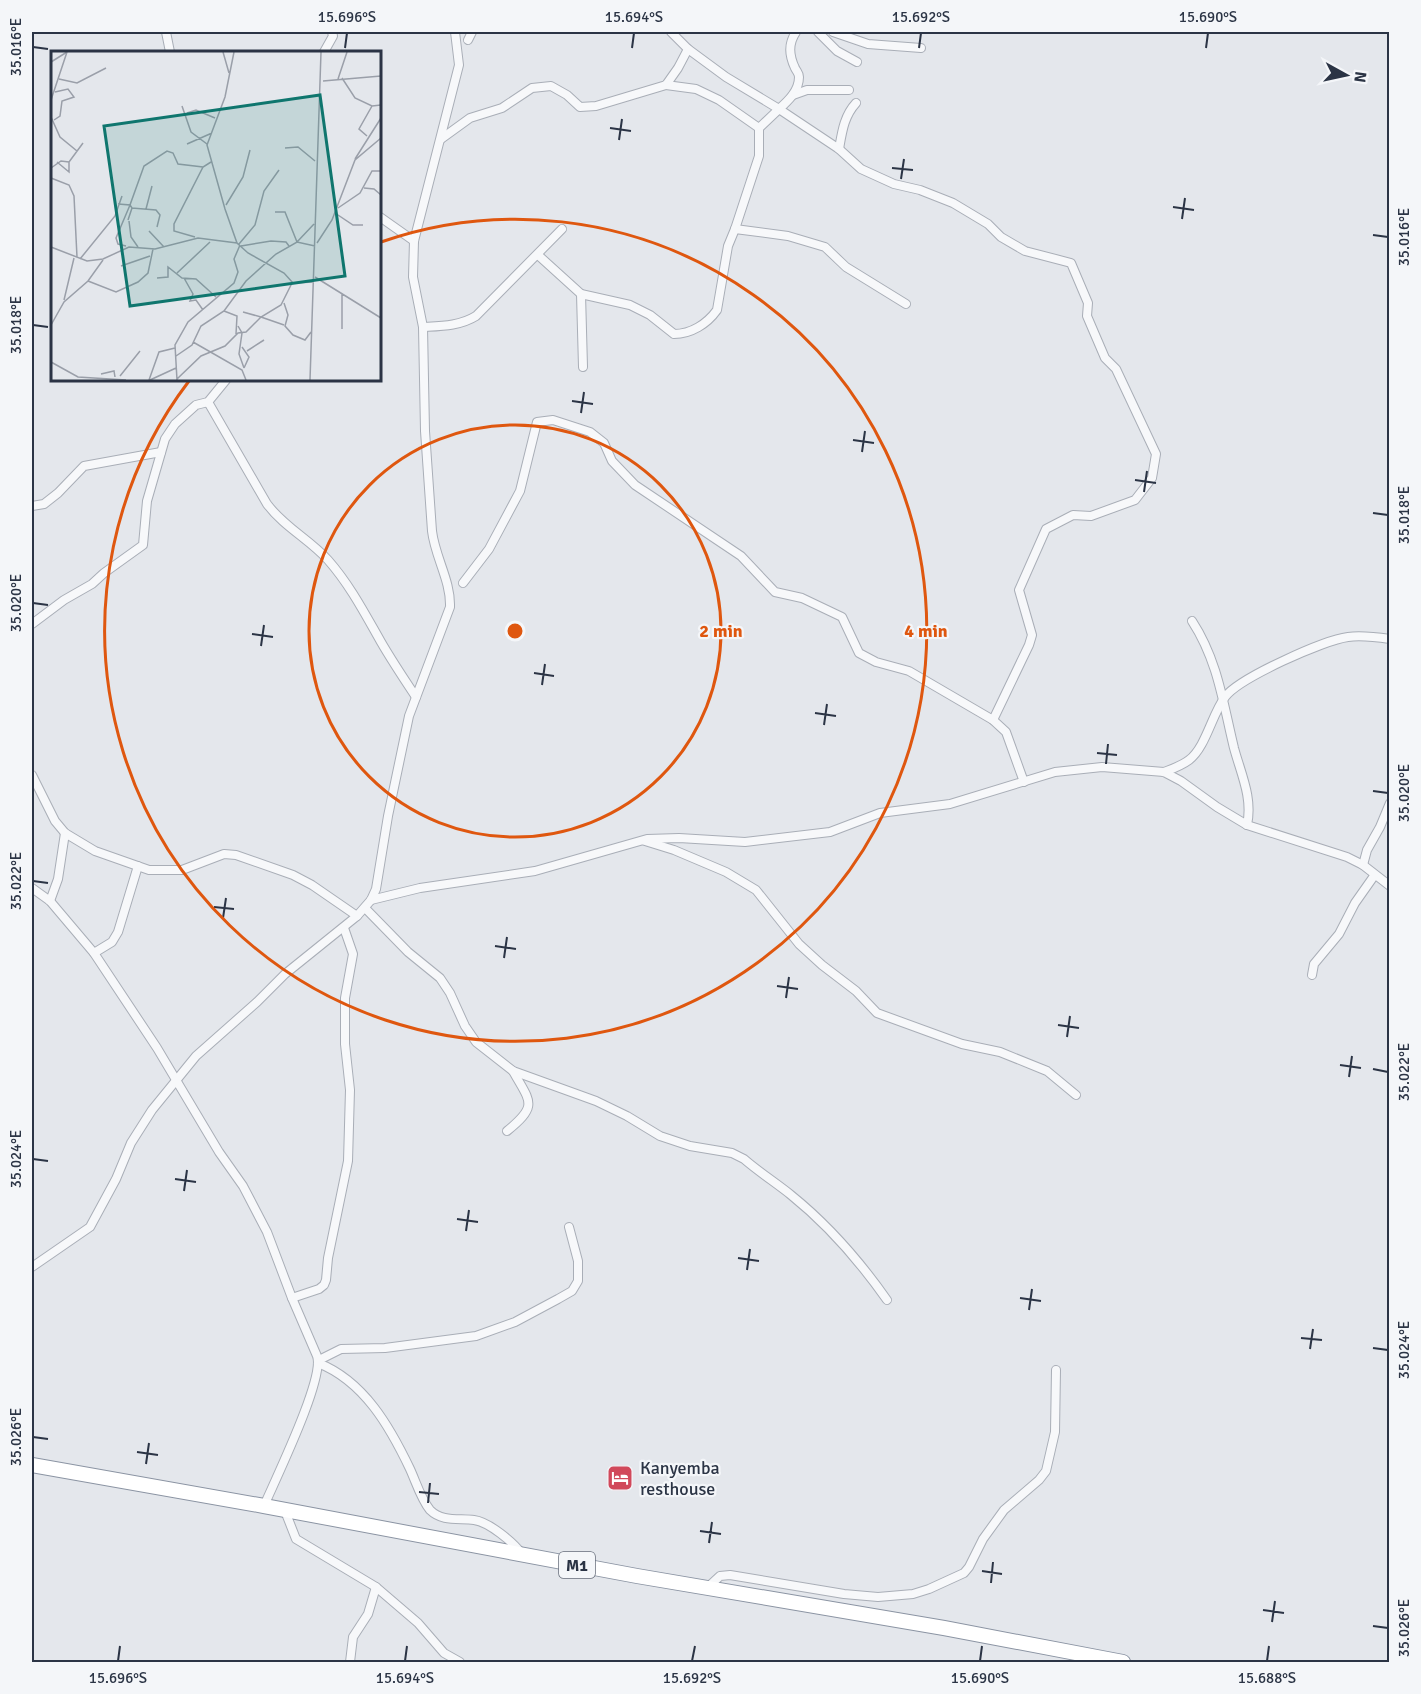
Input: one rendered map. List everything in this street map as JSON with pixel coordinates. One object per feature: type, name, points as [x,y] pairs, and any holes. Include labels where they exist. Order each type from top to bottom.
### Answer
[{"type":"highway","name":"M1","points":[[32,1466],[264,1506],[523,1556],[944,1628],[1123,1662]]},
{"type":"street","points":[[166,32],[170,51]]},
{"type":"street","points":[[325,51],[333,36],[332,32]]},
{"type":"street","points":[[32,1267],[90,1227],[116,1179],[131,1143],[152,1110],[196,1056],[285,974],[357,916],[371,900],[376,889],[398,767],[416,697],[450,602],[432,531],[425,431],[423,327],[413,277],[414,241],[459,65],[455,32]]},
{"type":"street","points":[[468,40],[472,32]]},
{"type":"street","points":[[671,32],[688,49],[726,77],[839,149],[861,169],[894,184],[920,190],[953,203],[988,224],[1001,237],[1025,251],[1071,263],[1088,303],[1087,316],[1105,358],[1116,369],[1156,454],[1152,478],[1135,500],[1091,516],[1073,515],[1046,529],[1019,590],[1032,635],[993,720]]},
{"type":"street","points":[[538,255],[581,294],[630,305],[650,315],[674,334],[692,331],[711,319],[717,310],[728,246],[759,156],[759,128],[793,95],[799,77],[790,50],[791,40],[796,32]]},
{"type":"street","points":[[818,32],[837,51],[857,62]]},
{"type":"street","points":[[833,32],[868,44],[921,48]]},
{"type":"street","points":[[666,85],[688,49]]},
{"type":"street","points":[[441,139],[470,117],[502,108],[532,88],[551,86],[567,94],[580,107],[596,106],[666,85],[696,89],[719,100],[759,128]]},
{"type":"street","points":[[793,95],[807,90],[849,90]]},
{"type":"street","points":[[839,149],[844,122],[856,103]]},
{"type":"street","points":[[381,218],[414,241]]},
{"type":"street","points":[[423,327],[468,322],[562,229]]},
{"type":"street","points":[[735,229],[788,236],[825,247],[846,267],[906,304]]},
{"type":"street","points":[[581,294],[583,367]]},
{"type":"street","points":[[32,624],[64,600],[92,584],[143,545],[147,501],[165,439],[175,424],[196,405],[208,402],[225,381]]},
{"type":"street","points":[[208,402],[267,504],[277,518],[320,551],[341,576],[416,697]]},
{"type":"street","points":[[463,583],[489,549],[520,490],[537,422],[553,420],[590,432],[604,442],[612,461],[635,485],[741,556],[775,592],[802,598],[842,617],[859,653],[876,662],[909,671],[993,720],[1006,732],[1024,782]]},
{"type":"street","points":[[32,506],[44,504],[84,466],[160,452]]},
{"type":"street","points":[[1191,621],[1202,636],[1213,661],[1224,699],[1234,748],[1246,787],[1250,815],[1247,825]]},
{"type":"street","points":[[1164,772],[1187,761],[1195,754],[1224,699],[1233,689],[1265,670],[1336,639],[1356,636],[1389,639]]},
{"type":"street","points":[[371,900],[420,888],[535,871],[640,841],[679,838],[745,842],[814,835],[830,832],[880,813],[950,804],[1055,772],[1102,767],[1164,772],[1247,825],[1347,857],[1363,865],[1389,886]]},
{"type":"street","points":[[32,775],[55,821],[65,833],[95,851],[158,871],[182,870],[224,854],[236,855],[293,875],[312,885],[357,916]]},
{"type":"street","points":[[1363,865],[1389,803]]},
{"type":"street","points":[[50,901],[58,879],[65,833]]},
{"type":"street","points":[[640,841],[651,842],[726,872],[756,890],[799,944],[856,991],[877,1013],[962,1044],[1000,1052],[1047,1071],[1076,1095]]},
{"type":"street","points":[[94,953],[112,942],[118,932],[138,866]]},
{"type":"street","points":[[1312,975],[1314,964],[1339,934],[1355,903],[1374,876]]},
{"type":"street","points":[[32,888],[50,901],[94,953],[157,1048],[258,1212],[319,1362],[340,1374],[386,1422],[431,1510],[441,1517],[482,1522],[510,1541],[523,1556]]},
{"type":"street","points":[[365,908],[408,952],[440,978],[476,1042],[513,1071],[596,1101],[660,1136],[690,1146],[724,1151],[744,1159],[806,1208],[855,1258],[888,1300]]},
{"type":"street","points":[[292,1298],[319,1289],[324,1285],[348,1161],[350,1090],[345,1044],[345,998],[353,954],[344,928]]},
{"type":"street","points":[[507,1131],[527,1113],[529,1107],[526,1093],[513,1071]]},
{"type":"street","points":[[264,1506],[296,1435],[319,1362],[341,1349],[385,1348],[476,1336],[515,1322],[558,1299],[572,1290],[578,1281],[578,1261],[569,1227]]},
{"type":"street","points":[[707,1588],[720,1576],[730,1575],[843,1594],[890,1597],[929,1589],[964,1573],[983,1539],[1004,1510],[1039,1480],[1046,1471],[1055,1432],[1056,1370]]},
{"type":"street","points":[[285,1511],[296,1539],[376,1587],[418,1623],[444,1653],[460,1662]]},
{"type":"street","points":[[350,1662],[353,1637],[368,1614],[376,1587]]},
{"type":"place","name":"Kanyemba resthouse","points":[[620,1478]]}]
